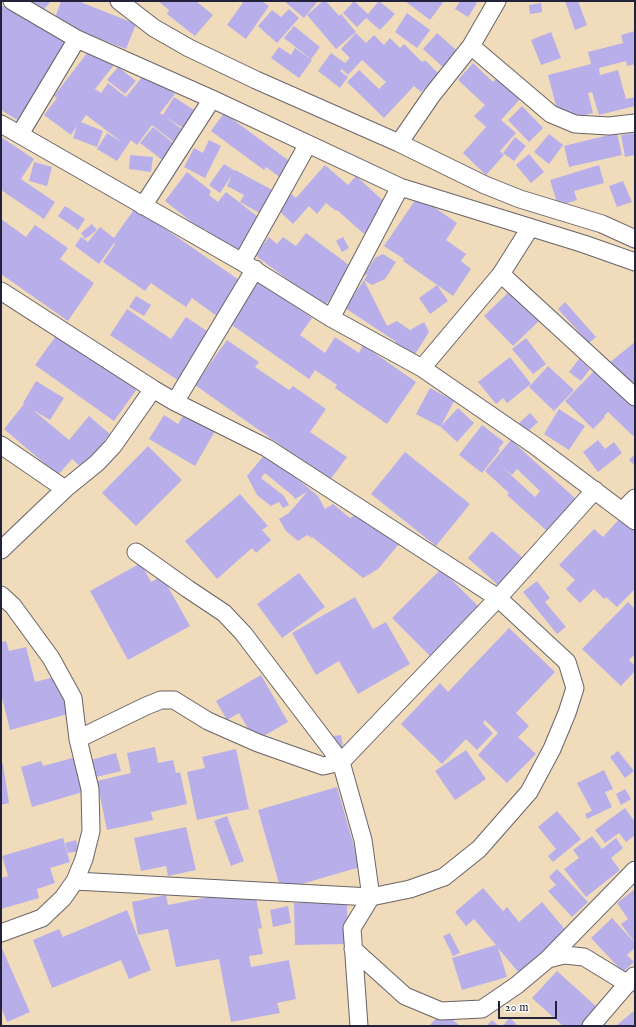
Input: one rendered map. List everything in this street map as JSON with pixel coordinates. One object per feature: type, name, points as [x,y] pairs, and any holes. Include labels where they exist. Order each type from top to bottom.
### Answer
[{"type":"street","points":[[12,1],[77,39],[212,99],[400,187],[584,244],[635,262]]},
{"type":"street","points":[[119,1],[154,28],[189,48],[256,80],[399,143],[485,185],[520,199],[602,224],[635,239]]},
{"type":"street","points":[[399,143],[432,95],[471,46],[497,1]]},
{"type":"street","points":[[20,134],[77,39]]},
{"type":"street","points":[[471,46],[551,114],[575,124],[609,126],[635,123]]},
{"type":"street","points":[[143,206],[212,99]]},
{"type":"street","points":[[1,124],[248,265],[331,318],[422,368],[534,445],[629,516],[635,498]]},
{"type":"street","points":[[175,402],[248,265],[308,144]]},
{"type":"street","points":[[331,318],[400,187]]},
{"type":"street","points":[[422,368],[501,274],[530,228]]},
{"type":"street","points":[[501,274],[635,396]]},
{"type":"street","points":[[1,291],[175,402],[267,448],[498,598],[567,662],[575,688],[552,749],[529,792],[479,849],[444,877],[410,889],[371,897],[75,881]]},
{"type":"street","points":[[1,550],[65,489],[97,463],[113,446],[153,389]]},
{"type":"street","points":[[1,445],[65,489]]},
{"type":"street","points":[[78,739],[161,700],[174,700],[208,721],[258,742],[323,766],[341,762],[498,598],[594,490]]},
{"type":"street","points":[[136,552],[224,613],[243,633],[341,762],[363,840],[371,897],[352,928],[359,1026]]},
{"type":"street","points":[[1,595],[13,606],[51,658],[72,698],[78,739],[90,789],[91,831],[84,859],[75,881],[63,898],[42,918],[1,933]]},
{"type":"street","points":[[354,949],[406,996],[441,1011],[482,1009],[516,985],[548,959],[635,870]]},
{"type":"street","points":[[548,959],[564,955],[584,957],[631,980],[591,1026]]},
{"type":"building","points":[[22,1],[51,1],[39,15]]},
{"type":"building","points":[[61,1],[78,1],[136,24],[126,49],[54,21]]},
{"type":"building","points":[[158,1],[196,1],[213,15],[195,36],[167,14],[169,10]]},
{"type":"building","points":[[244,1],[262,1],[269,6],[246,39],[227,25]]},
{"type":"building","points":[[284,1],[318,1],[304,18]]},
{"type":"building","points":[[323,1],[326,1],[339,16],[341,14],[356,32],[336,49],[307,15]]},
{"type":"building","points":[[354,1],[368,14],[379,1],[395,14],[380,30],[366,18],[357,27],[343,13]]},
{"type":"building","points":[[405,1],[444,1],[430,20]]},
{"type":"building","points":[[460,1],[474,1],[477,3],[468,17],[455,9]]},
{"type":"building","points":[[565,1],[578,1],[587,25],[575,30]]},
{"type":"building","points":[[541,3],[542,12],[530,14],[529,5]]},
{"type":"building","points":[[1,5],[12,12],[15,7],[72,41],[24,124],[1,110]]},
{"type":"building","points":[[289,9],[299,18],[277,43],[258,26],[272,10],[281,17]]},
{"type":"building","points":[[407,13],[430,30],[417,48],[395,32]]},
{"type":"building","points":[[294,26],[320,47],[311,59],[284,38]]},
{"type":"building","points":[[635,31],[635,64],[627,66],[626,61],[599,68],[600,75],[618,70],[626,99],[635,97],[635,106],[599,115],[592,92],[588,93],[593,113],[560,121],[548,75],[591,64],[588,52],[623,43],[621,35]]},
{"type":"building","points":[[551,32],[561,58],[541,65],[531,40]]},
{"type":"building","points":[[356,33],[366,43],[374,35],[384,45],[390,38],[400,48],[404,44],[422,62],[425,60],[439,74],[421,92],[414,86],[384,118],[347,82],[359,70],[379,89],[386,82],[362,60],[348,75],[342,69],[340,71],[348,77],[340,88],[318,71],[331,53],[345,63],[350,58],[341,49]]},
{"type":"building","points":[[437,33],[462,55],[447,71],[423,49]]},
{"type":"building","points":[[279,47],[291,55],[295,48],[312,60],[299,78],[271,58]]},
{"type":"building","points":[[91,48],[114,65],[95,89],[101,93],[108,83],[126,97],[147,71],[175,94],[160,113],[163,115],[174,97],[194,110],[183,128],[166,117],[183,130],[174,142],[152,125],[137,145],[131,140],[117,161],[97,149],[107,133],[123,143],[86,115],[81,122],[103,131],[97,147],[73,138],[77,126],[71,135],[44,115],[57,98],[54,96]]},
{"type":"building","points":[[473,63],[493,82],[498,77],[521,98],[501,120],[516,133],[500,151],[504,155],[486,175],[463,153],[486,127],[474,116],[485,105],[458,80]]},
{"type":"building","points":[[118,67],[136,81],[125,94],[107,80]]},
{"type":"building","points":[[522,106],[543,128],[529,142],[508,120]]},
{"type":"building","points":[[224,113],[292,163],[281,178],[266,167],[264,170],[211,131]]},
{"type":"building","points":[[153,127],[177,146],[165,162],[140,143]]},
{"type":"building","points":[[617,133],[622,155],[569,167],[564,146]]},
{"type":"building","points":[[635,133],[635,155],[625,157],[621,135]]},
{"type":"building","points":[[549,134],[563,145],[549,164],[534,152]]},
{"type":"building","points":[[1,137],[34,159],[21,179],[55,202],[44,219],[1,190]]},
{"type":"building","points":[[515,137],[526,146],[514,161],[503,153]]},
{"type":"building","points":[[209,140],[221,146],[205,178],[184,167],[194,148],[203,153]]},
{"type":"building","points":[[529,154],[544,172],[531,183],[516,165]]},
{"type":"building","points":[[130,155],[153,157],[151,172],[129,169]]},
{"type":"building","points":[[34,162],[52,167],[47,186],[29,181]]},
{"type":"building","points":[[224,164],[276,192],[263,215],[240,202],[244,195],[227,186],[232,175],[220,193],[209,185]]},
{"type":"building","points":[[325,165],[348,185],[356,176],[389,206],[364,234],[337,210],[336,211],[326,203],[317,214],[309,206],[293,224],[278,210],[291,194],[296,198]]},
{"type":"building","points":[[599,165],[604,183],[574,191],[577,200],[558,206],[550,180]]},
{"type":"building","points":[[187,172],[211,191],[209,195],[218,202],[226,192],[262,220],[239,256],[205,229],[203,231],[165,201]]},
{"type":"building","points":[[623,181],[632,202],[617,207],[609,186]]},
{"type":"building","points":[[418,196],[457,223],[446,240],[466,254],[461,261],[471,269],[453,296],[403,261],[404,259],[384,246]]},
{"type":"building","points":[[65,206],[85,219],[78,230],[58,216]]},
{"type":"building","points":[[135,208],[242,282],[218,317],[192,298],[186,307],[151,283],[145,291],[103,262],[115,244],[114,243],[99,264],[75,246],[81,237],[88,242],[100,227],[114,238]]},
{"type":"building","points":[[1,219],[26,237],[35,225],[68,248],[60,259],[94,283],[68,321],[1,274]]},
{"type":"building","points":[[92,224],[97,230],[85,239],[81,233]]},
{"type":"building","points":[[306,233],[353,268],[324,307],[255,255],[269,237],[277,244],[283,237],[296,246]]},
{"type":"building","points":[[343,237],[349,248],[342,252],[336,241]]},
{"type":"building","points":[[383,254],[396,262],[385,279],[372,285],[364,280],[387,326],[397,321],[410,330],[424,322],[429,332],[414,356],[397,345],[395,341],[345,308],[368,274],[363,276],[375,258]]},
{"type":"building","points":[[258,280],[312,318],[300,335],[325,353],[335,337],[359,353],[363,345],[416,382],[387,424],[335,388],[337,385],[315,370],[309,379],[229,323]]},
{"type":"building","points":[[437,285],[448,301],[430,314],[419,298]]},
{"type":"building","points":[[511,290],[540,320],[513,346],[484,316]]},
{"type":"building","points":[[136,296],[151,305],[144,316],[129,307]]},
{"type":"building","points":[[565,302],[596,337],[589,343],[558,309]]},
{"type":"building","points":[[127,309],[171,339],[186,317],[213,335],[182,383],[110,335]]},
{"type":"building","points":[[58,333],[137,389],[114,421],[35,365]]},
{"type":"building","points":[[526,338],[546,364],[533,374],[512,349]]},
{"type":"building","points":[[227,340],[259,362],[255,367],[289,390],[293,386],[326,409],[310,432],[347,457],[330,480],[195,385]]},
{"type":"building","points":[[635,342],[635,381],[629,386],[609,363]]},
{"type":"building","points":[[510,357],[531,384],[507,403],[503,398],[496,404],[478,382]]},
{"type":"building","points":[[579,359],[590,369],[581,381],[569,372]]},
{"type":"building","points":[[548,366],[574,390],[554,411],[529,387]]},
{"type":"building","points":[[598,367],[635,402],[635,434],[633,436],[608,412],[593,429],[565,401]]},
{"type":"building","points":[[36,381],[64,398],[50,420],[33,410],[69,440],[89,416],[110,434],[82,468],[72,459],[58,475],[4,429],[24,404],[23,403]]},
{"type":"building","points":[[430,388],[454,401],[441,426],[458,408],[474,423],[457,442],[441,427],[416,414]]},
{"type":"building","points":[[559,409],[585,426],[569,450],[544,434]]},
{"type":"building","points":[[185,413],[215,431],[195,466],[149,439],[164,415],[178,424]]},
{"type":"building","points":[[530,413],[538,422],[524,435],[516,426]]},
{"type":"building","points":[[482,425],[504,442],[498,449],[500,450],[482,473],[459,455]]},
{"type":"building","points":[[511,440],[576,499],[547,531],[507,495],[509,493],[485,471]],"holes":[[[500,465],[512,475],[517,469],[540,491],[535,497]]]},
{"type":"building","points":[[598,440],[605,449],[614,442],[622,453],[598,472],[583,452]]},
{"type":"building","points":[[148,446],[182,480],[136,526],[102,493]]},
{"type":"building","points":[[405,452],[470,504],[436,546],[371,494]]},
{"type":"building","points":[[266,453],[318,496],[325,509],[333,504],[350,518],[360,512],[399,544],[378,569],[363,578],[310,535],[313,539],[307,535],[298,541],[286,531],[279,519],[289,513],[307,492],[295,499],[265,473],[261,478],[284,496],[289,505],[283,508],[279,502],[271,506],[257,495],[247,476]]},
{"type":"building","points":[[635,454],[635,466],[629,460]]},
{"type":"building","points":[[240,494],[268,526],[262,530],[271,540],[256,553],[252,548],[217,579],[185,541]]},
{"type":"building","points":[[622,516],[635,529],[635,589],[617,607],[606,597],[604,599],[594,589],[580,603],[566,589],[575,580],[559,565],[594,529],[603,537]]},
{"type":"building","points":[[492,531],[524,559],[500,587],[468,558]]},
{"type":"building","points":[[141,563],[151,582],[162,576],[190,626],[128,660],[90,591]]},
{"type":"building","points":[[441,569],[482,610],[433,659],[392,618]]},
{"type":"building","points":[[299,573],[325,607],[282,638],[257,604]]},
{"type":"building","points":[[537,581],[550,598],[545,602],[566,627],[557,634],[523,592]]},
{"type":"building","points":[[355,597],[373,629],[386,622],[410,664],[358,694],[339,661],[316,675],[292,633]]},
{"type":"building","points":[[628,602],[635,609],[635,654],[629,660],[635,666],[635,671],[621,686],[582,649]]},
{"type":"building","points":[[509,628],[555,672],[516,713],[529,726],[518,737],[536,754],[507,783],[478,755],[498,733],[485,720],[483,723],[493,733],[477,750],[466,739],[442,764],[401,724],[440,683],[448,692]]},
{"type":"building","points":[[6,641],[9,651],[26,647],[35,682],[58,676],[68,714],[10,730],[1,694],[1,642]]},
{"type":"building","points":[[261,675],[288,722],[255,741],[239,713],[227,720],[216,701]]},
{"type":"building","points":[[341,735],[343,747],[335,748],[333,736]]},
{"type":"building","points":[[155,747],[158,763],[173,760],[176,773],[180,772],[187,804],[151,812],[153,820],[107,830],[97,781],[131,773],[127,753]]},
{"type":"building","points":[[236,749],[249,809],[197,820],[187,772],[205,768],[202,757]]},
{"type":"building","points":[[466,750],[486,779],[455,800],[435,771]]},
{"type":"building","points":[[618,751],[634,771],[625,778],[610,757]]},
{"type":"building","points":[[116,753],[121,771],[96,777],[91,760]]},
{"type":"building","points":[[76,757],[86,791],[32,807],[21,767],[41,761],[43,766]]},
{"type":"building","points":[[1,764],[3,764],[9,803],[1,805]]},
{"type":"building","points":[[604,770],[613,789],[605,792],[612,807],[587,819],[585,814],[592,811],[577,783]]},
{"type":"building","points":[[337,787],[360,867],[281,890],[258,810]]},
{"type":"building","points":[[625,789],[631,799],[621,805],[616,794]]},
{"type":"building","points":[[625,808],[635,822],[635,835],[626,842],[619,833],[605,843],[595,830]]},
{"type":"building","points":[[557,811],[581,839],[553,862],[548,856],[556,849],[538,827]]},
{"type":"building","points":[[227,816],[244,861],[231,866],[214,821]]},
{"type":"building","points":[[186,827],[196,870],[168,876],[166,866],[141,871],[134,838]]},
{"type":"building","points":[[592,836],[602,849],[616,838],[623,848],[611,858],[620,870],[586,897],[564,869],[579,858],[573,850]]},
{"type":"building","points":[[63,838],[70,862],[50,868],[55,883],[37,889],[39,898],[1,909],[1,878],[8,876],[2,856]]},
{"type":"building","points":[[76,840],[79,851],[68,853],[65,843]]},
{"type":"building","points":[[557,869],[588,902],[572,917],[548,891],[556,885],[549,877]]},
{"type":"building","points":[[254,888],[262,928],[258,929],[263,954],[249,956],[251,967],[289,960],[296,999],[277,1003],[280,1013],[231,1022],[219,959],[176,967],[168,929],[138,935],[132,902],[166,895],[168,905]]},
{"type":"building","points":[[483,888],[503,911],[507,907],[519,922],[542,902],[567,932],[519,973],[498,948],[507,977],[462,990],[452,958],[496,945],[474,919],[466,926],[455,912]]},
{"type":"building","points":[[635,889],[635,943],[621,924],[628,919],[617,903]]},
{"type":"building","points":[[294,903],[347,903],[348,944],[295,945]]},
{"type":"building","points":[[288,906],[291,923],[273,927],[270,910]]},
{"type":"building","points":[[127,910],[151,970],[129,979],[121,960],[52,988],[33,940],[59,929],[63,937]]},
{"type":"building","points":[[612,918],[635,943],[635,948],[627,955],[634,962],[623,972],[591,938]]},
{"type":"building","points":[[450,933],[460,953],[453,956],[443,936]]},
{"type":"building","points":[[1,946],[30,1012],[7,1022],[1,1007]]},
{"type":"building","points":[[557,971],[598,1008],[582,1026],[563,1026],[532,998]]},
{"type":"building","points":[[635,1010],[635,1026],[617,1025]]},
{"type":"building","points":[[443,1011],[460,1026],[429,1026]]},
{"type":"building","points":[[510,1018],[518,1026],[502,1026]]},
{"type":"building","points":[[492,1020],[499,1026],[486,1026]]}]
